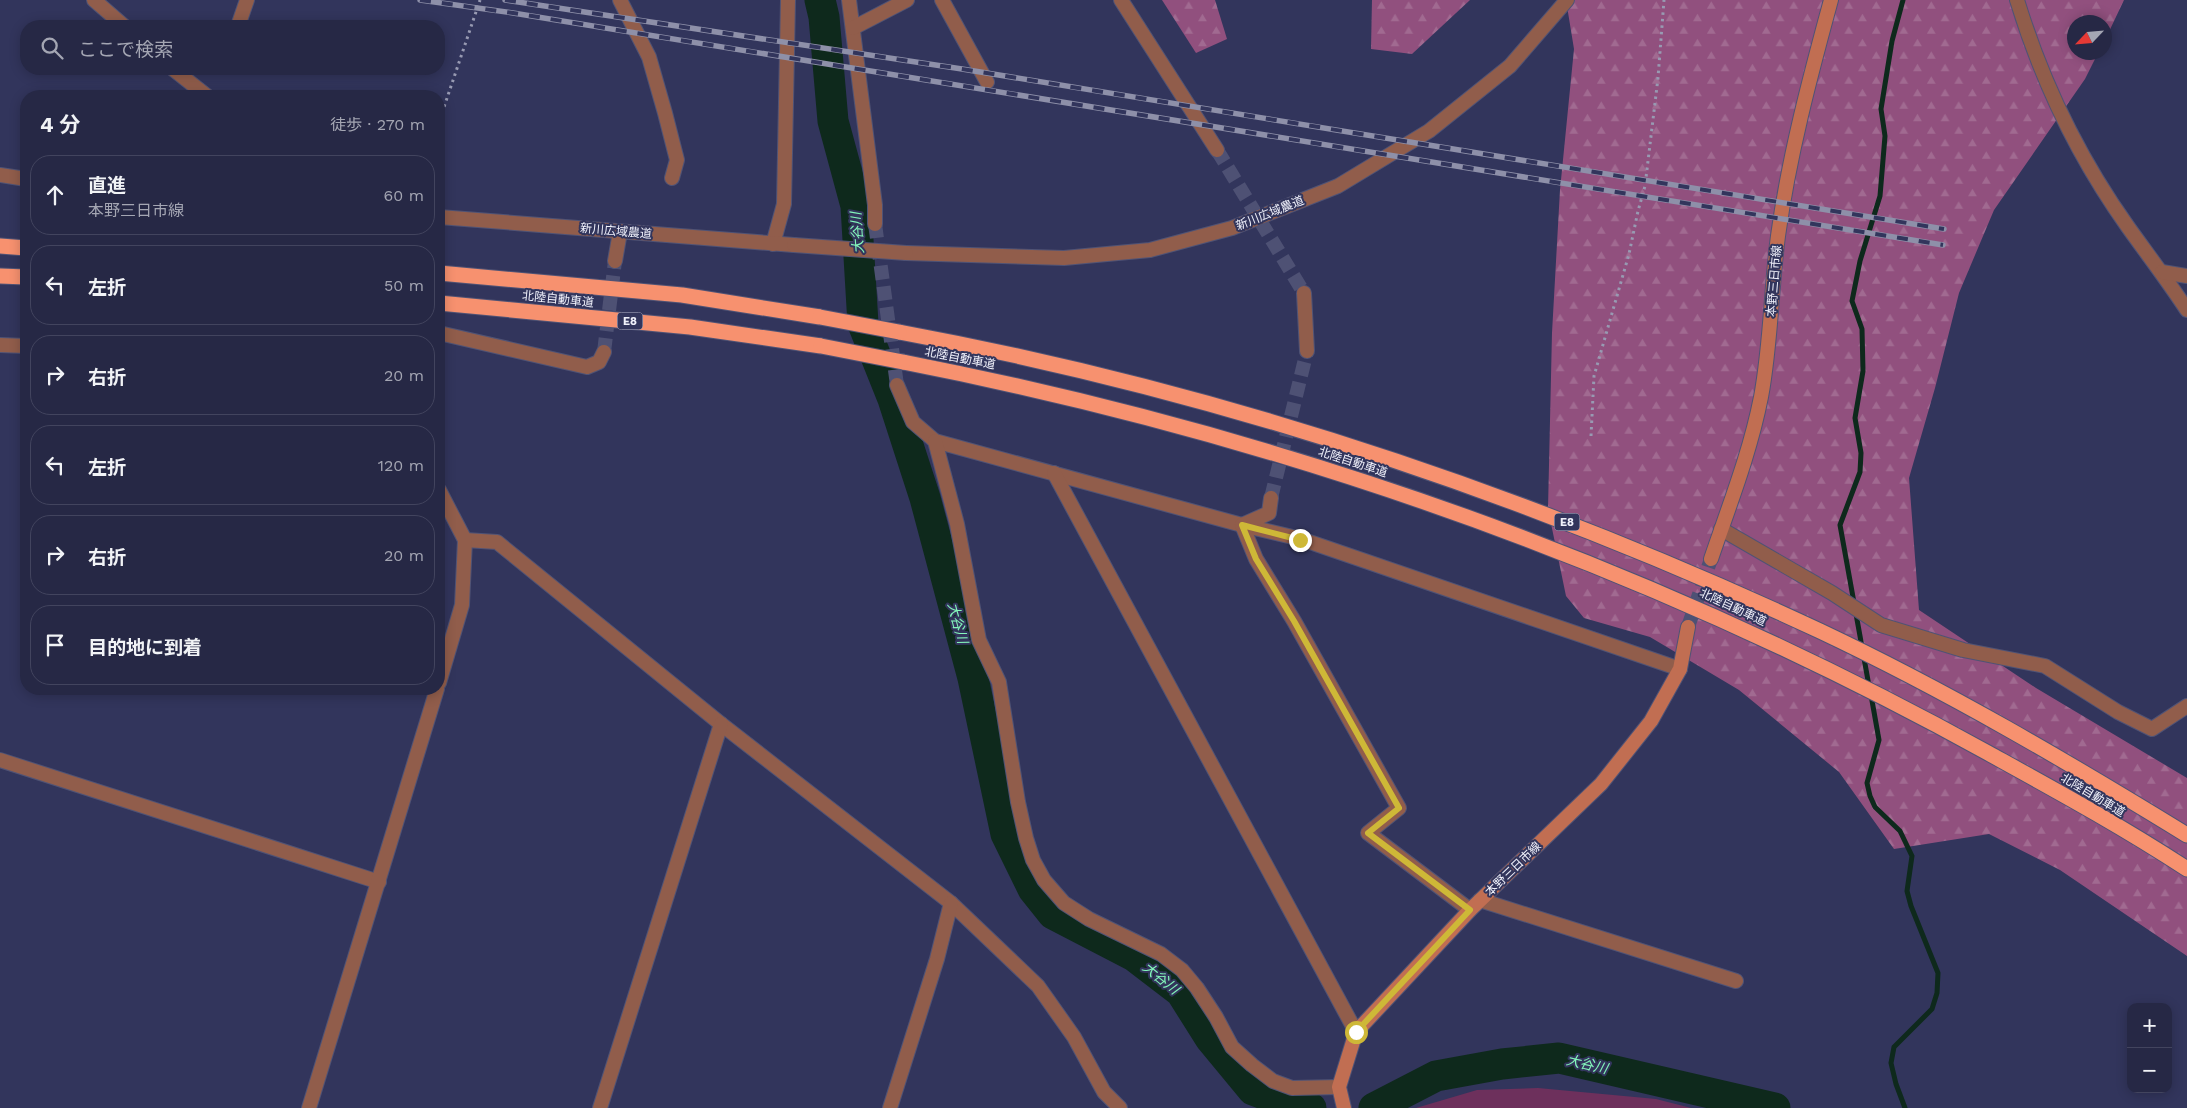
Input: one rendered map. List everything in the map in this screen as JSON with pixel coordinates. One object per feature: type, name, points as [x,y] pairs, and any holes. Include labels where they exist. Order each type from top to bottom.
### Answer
[{"type":"highway","points":[[0,246],[20,248]]},
{"type":"highway","name":"北陸自動車道","points":[[445,275],[682,295],[820,317],[981,347],[1103,376],[1268,419],[1417,468],[1560,519],[1690,572],[1823,633],[1949,697],[2068,763],[2187,835]]},
{"type":"highway","points":[[0,276],[20,278]]},
{"type":"highway","name":"北陸自動車道","points":[[445,304],[690,327],[821,346],[986,378],[1118,409],[1261,448],[1394,490],[1523,536],[1676,598],[1808,659],[1940,726],[2043,783],[2187,869]]},
{"type":"main road","name":"本野三日市線","points":[[1711,559],[1744,461],[1761,397],[1778,237],[1784,199],[1813,69],[1831,0]]},
{"type":"main road","name":"本野三日市線","points":[[1339,1087],[1356,1032],[1475,905],[1601,784],[1651,721],[1680,669],[1688,627]]},
{"type":"main road","points":[[1339,1087],[1344,1108]]},
{"type":"street","points":[[94,0],[117,20]]},
{"type":"street","points":[[240,20],[247,0]]},
{"type":"street","points":[[620,0],[649,57],[677,160],[672,178]]},
{"type":"street","points":[[849,0],[875,205],[874,224]]},
{"type":"street","points":[[853,28],[906,0]]},
{"type":"street","points":[[942,0],[987,82]]},
{"type":"street","points":[[1120,0],[1217,150]]},
{"type":"street","name":"新川広域農道","points":[[445,217],[906,253],[1064,258],[1150,250],[1232,228],[1338,186],[1429,131],[1510,66],[1567,0]]},
{"type":"street","points":[[2017,0],[2032,48],[2050,94],[2090,167],[2128,227],[2162,272],[2187,310]]},
{"type":"street","points":[[773,244],[784,204],[792,1]]},
{"type":"street","points":[[181,75],[199,90]]},
{"type":"street","points":[[0,175],[20,178]]},
{"type":"street","points":[[615,261],[620,232]]},
{"type":"street","points":[[2162,272],[2187,276]]},
{"type":"street","points":[[1304,293],[1307,351]]},
{"type":"street","points":[[445,334],[587,366],[599,362],[604,352]]},
{"type":"street","points":[[0,345],[20,346]]},
{"type":"street","points":[[897,385],[913,422],[935,442],[1300,540],[1680,669]]},
{"type":"street","points":[[935,442],[957,524],[979,640],[999,682],[1018,802],[1026,838],[1032,860],[1044,880],[1064,903],[1089,919],[1161,954],[1182,970],[1197,988],[1216,1017],[1232,1047],[1273,1081],[1292,1088],[1320,1089],[1339,1087]]},
{"type":"street","points":[[1054,473],[1356,1032]]},
{"type":"street","points":[[1242,525],[1269,513],[1271,498]]},
{"type":"street","points":[[445,501],[466,540],[462,605],[445,663]]},
{"type":"street","points":[[1242,525],[1256,559],[1304,638],[1399,808],[1368,833],[1475,905],[1736,982]]},
{"type":"street","points":[[1721,529],[1832,593],[1881,625],[1963,650],[2044,666],[2118,712],[2152,729],[2187,706]]},
{"type":"street","points":[[466,540],[497,542],[721,724],[952,903],[1038,986],[1074,1037],[1104,1092],[1120,1108]]},
{"type":"street","points":[[309,1108],[435,695]]},
{"type":"street","points":[[600,1108],[721,724]]},
{"type":"street","points":[[0,760],[379,882]]},
{"type":"street","points":[[890,1108],[937,959],[952,903]]},
{"type":"path","points":[[445,104],[480,0]]},
{"type":"path","points":[[1590,436],[1594,376],[1630,254],[1638,211],[1646,186],[1658,78],[1664,0]]},
{"type":"green space","points":[[1162,0],[1215,0],[1227,39],[1196,53]]},
{"type":"green space","points":[[1372,0],[1470,0],[1412,54],[1371,49]]},
{"type":"green space","points":[[1566,0],[2124,0],[2112,25],[2112,15],[2067,15],[2067,60],[2094,60],[2085,79],[1994,210],[1959,293],[1935,388],[1909,478],[1919,610],[2036,688],[2187,778],[2187,956],[2060,870],[1989,834],[1894,849],[1839,772],[1739,690],[1650,637],[1584,618],[1566,596],[1548,509],[1552,333],[1560,190],[1574,49]]},
{"type":"shaded area","points":[[1538,1088],[1656,1099],[1691,1108],[1416,1108],[1477,1090]]},
{"type":"waterway","name":"大谷川","points":[[820,0],[824,17],[833,121],[856,206],[863,324],[893,399],[925,498],[973,678],[1006,834],[1033,889],[1053,914],[1134,956],[1181,992],[1210,1038],[1253,1090],[1296,1106],[1311,1108]]},
{"type":"waterway","points":[[1869,686],[1840,525],[1860,472],[1861,453],[1855,418],[1863,371],[1862,329],[1852,301],[1860,261],[1880,196],[1885,136],[1881,109],[1892,41],[1903,0]]},
{"type":"waterway","points":[[1871,695],[1879,740],[1867,783],[1870,796],[1875,807],[1900,831],[1912,856],[1907,891],[1911,906],[1938,973],[1937,993],[1932,1009],[1894,1047],[1891,1063],[1905,1108]]},
{"type":"waterway","name":"大谷川","points":[[1374,1108],[1436,1076],[1502,1064],[1559,1058],[1775,1108]]},
{"type":"tunnel","points":[[1217,150],[1304,293]]},
{"type":"tunnel","points":[[875,224],[897,385]]},
{"type":"tunnel","points":[[604,352],[615,261]]},
{"type":"tunnel","points":[[1271,498],[1307,351]]},
{"type":"tunnel","points":[[1688,627],[1711,559]]},
{"type":"railway","points":[[420,0],[513,13],[1943,245]]},
{"type":"railway","points":[[505,0],[962,69],[1944,229]]},
{"type":"route","points":[[1300,540],[1242,525],[1256,559],[1294,621],[1399,808],[1368,833],[1470,910],[1356,1032]]}]
